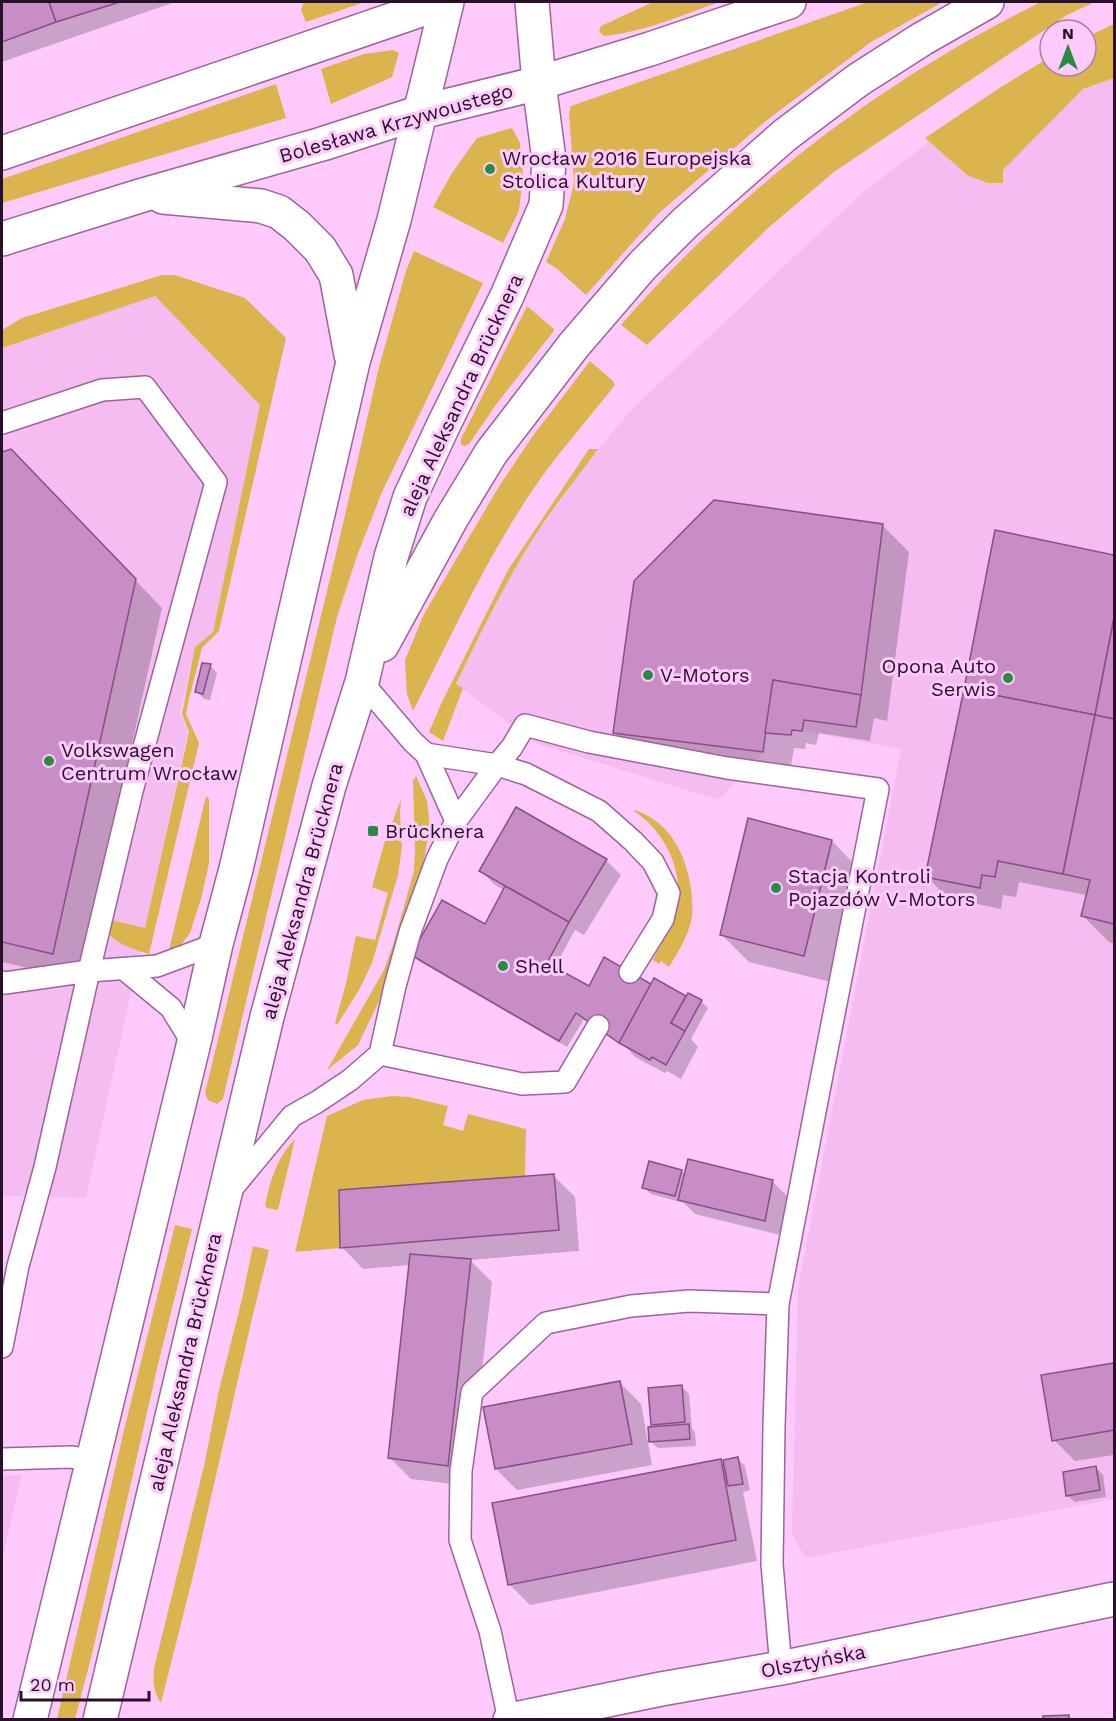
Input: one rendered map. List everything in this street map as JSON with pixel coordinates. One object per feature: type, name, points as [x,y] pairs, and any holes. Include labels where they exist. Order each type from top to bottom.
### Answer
[{"type":"main road","points":[[30,1719],[257,779],[353,362],[394,219],[446,2]]},
{"type":"main road","points":[[2,153],[446,2]]},
{"type":"main road","name":"aleja Aleksandra Brücknera","points":[[100,1719],[267,1017],[329,786],[362,682],[391,557],[410,497],[518,272],[546,205],[549,160],[532,2]]},
{"type":"main road","name":"Bolesława Krzywoustego","points":[[2,239],[143,195],[322,144],[421,112],[539,83],[650,49],[789,2]]},
{"type":"main road","points":[[362,682],[451,519],[491,453],[574,345],[642,266],[686,222],[785,135],[858,80],[922,39],[987,2]]},
{"type":"main road","points":[[143,195],[261,206],[279,212],[297,226],[320,249],[336,275],[353,362]]},
{"type":"main road","name":"Olsztyńska","points":[[509,1719],[781,1668],[1114,1599]]},
{"type":"lane","points":[[2,423],[102,390],[145,387],[216,482],[132,791],[45,1167],[10,1266],[2,1347]]},
{"type":"lane","points":[[362,682],[426,754],[456,821]]},
{"type":"lane","points":[[225,1198],[292,1116],[350,1080],[380,1054],[410,932],[437,859],[456,821],[512,747],[525,724],[589,742],[727,768],[879,789],[778,1304],[772,1564],[781,1668]]},
{"type":"lane","points":[[426,754],[497,765],[526,774],[599,811],[633,840],[653,862],[669,893],[663,920],[630,972]]},
{"type":"lane","points":[[2,982],[89,971],[157,966],[216,944]]},
{"type":"lane","points":[[124,969],[171,1008],[193,1044]]},
{"type":"lane","points":[[380,1054],[522,1084],[565,1082],[598,1026]]},
{"type":"lane","points":[[509,1719],[490,1632],[460,1540],[461,1471],[472,1392],[546,1323],[631,1306],[689,1301],[778,1304]]},
{"type":"lane","points":[[2,1459],[71,1457],[92,1460]]},
{"type":"shaded area","points":[[304,2],[365,2],[306,22],[301,10]]},
{"type":"shaded area","points":[[653,2],[720,2],[634,31],[604,36],[599,32],[601,26]]},
{"type":"shaded area","points":[[868,2],[943,2],[871,42],[767,120],[659,213],[586,295],[546,262],[565,219],[574,183],[569,112],[571,106]]},
{"type":"shaded area","points":[[1041,2],[1095,2],[1063,18],[1038,18],[1038,35],[834,172],[767,229],[647,345],[621,325],[713,229],[763,184],[869,103],[982,33]]},
{"type":"shaded area","points":[[1114,24],[1114,78],[1083,89],[1003,170],[1003,183],[988,183],[967,175],[925,138],[1038,64],[1038,78],[1098,78],[1098,31]]},
{"type":"shaded area","points":[[393,50],[399,53],[392,77],[331,104],[321,69],[364,54]]},
{"type":"shaded area","points":[[1114,78],[1114,1499],[806,1558],[792,1535],[798,1289],[901,749],[802,731],[792,730],[791,735],[766,733],[763,752],[719,800],[535,743],[456,684],[505,586],[536,534],[598,449],[634,407],[864,191],[929,142],[967,175],[1002,170],[1083,89]]},
{"type":"shaded area","points":[[276,84],[286,118],[2,203],[2,179]]},
{"type":"shaded area","points":[[512,128],[520,143],[523,174],[519,211],[503,243],[433,207],[452,173],[477,138]]},
{"type":"shaded area","points":[[414,251],[483,283],[382,492],[357,556],[337,617],[223,1099],[217,1104],[208,1100],[205,1093],[379,367],[406,271]]},
{"type":"shaded area","points":[[162,275],[175,275],[245,298],[286,338],[219,631],[202,648],[189,699],[186,714],[199,743],[149,954],[121,943],[107,932],[111,920],[145,928],[189,732],[182,714],[195,647],[213,632],[260,405],[155,296],[2,348],[2,330],[22,318]]},
{"type":"shaded area","name":"Volkswagen Centrum Wrocław","points":[[155,296],[260,405],[213,632],[195,647],[180,712],[188,732],[86,1198],[2,1196],[2,348]]},
{"type":"shaded area","points":[[527,306],[554,329],[553,332],[498,402],[469,444],[464,446],[461,444],[461,439]]},
{"type":"shaded area","points":[[590,361],[615,385],[522,505],[473,592],[413,711],[407,694],[405,660],[424,614],[498,488],[532,437]]},
{"type":"shaded area","points":[[589,449],[598,449],[536,534],[484,627],[456,684],[463,688],[443,741],[429,732],[508,570]]},
{"type":"shaded area","points":[[416,776],[427,801],[430,825],[422,870],[380,999],[358,1045],[327,1070],[384,970],[393,945],[414,871],[413,781]]},
{"type":"shaded area","points":[[206,796],[209,799],[209,863],[201,899],[190,933],[180,946],[168,954]]},
{"type":"shaded area","points":[[401,799],[402,847],[398,875],[372,963],[359,990],[337,1025],[335,1023],[356,936],[375,940],[388,893],[372,887],[384,844]]},
{"type":"shaded area","points":[[635,810],[658,822],[667,831],[680,852],[689,876],[692,899],[691,924],[669,967],[661,961],[659,964],[653,960],[677,910],[677,877],[669,851],[662,839]]},
{"type":"shaded area","points":[[392,1096],[409,1097],[448,1106],[443,1125],[463,1131],[468,1114],[526,1129],[525,1176],[339,1190],[340,1248],[295,1252],[327,1116],[363,1100]]},
{"type":"shaded area","points":[[295,1139],[278,1210],[267,1208],[265,1206],[275,1170]]},
{"type":"shaded area","points":[[175,1225],[192,1229],[159,1360],[92,1654],[75,1719],[57,1719],[125,1426]]},
{"type":"shaded area","points":[[253,1246],[269,1250],[161,1703],[154,1686],[154,1668],[204,1466],[219,1390]]},
{"type":"shaded area","points":[[2,1475],[22,1475],[2,1560]]},
{"type":"building","points":[[2,2],[49,2],[56,22],[2,42]]},
{"type":"building","points":[[49,2],[120,2],[56,22]]},
{"type":"building","name":"Volkswagen Centrum Wrocław","points":[[11,449],[136,579],[53,954],[2,942],[2,452]]},
{"type":"building","points":[[714,500],[883,524],[861,695],[773,680],[763,752],[613,733],[634,581]]},
{"type":"building","points":[[995,530],[1114,555],[1114,618],[1095,715],[964,689]]},
{"type":"building","points":[[1114,618],[1114,719],[1095,715]]},
{"type":"building","points":[[202,663],[211,664],[203,694],[195,692]]},
{"type":"building","points":[[773,680],[861,695],[856,727],[804,720],[802,731],[792,730],[791,735],[765,733]]},
{"type":"building","points":[[964,689],[1095,715],[1063,874],[998,861],[995,877],[982,875],[980,888],[925,877]]},
{"type":"building","points":[[1095,715],[1114,719],[1114,924],[1081,916],[1090,880],[1063,874]]},
{"type":"building","points":[[516,807],[607,859],[569,922],[479,871]]},
{"type":"building","name":"Stacja Kontroli Pojazdów V-Motors","points":[[748,818],[832,840],[804,956],[720,935]]},
{"type":"building","points":[[505,886],[569,922],[547,963],[589,986],[604,957],[651,984],[619,1043],[576,1013],[559,1041],[411,955],[442,900],[485,924]]},
{"type":"building","points":[[654,978],[686,996],[671,1023],[685,1031],[666,1065],[652,1057],[650,1060],[619,1043]]},
{"type":"building","points":[[688,993],[702,1000],[685,1031],[671,1023]]},
{"type":"building","points":[[688,1159],[773,1180],[765,1221],[678,1200]]},
{"type":"building","points":[[649,1161],[682,1170],[675,1196],[642,1188]]},
{"type":"building","points":[[554,1174],[559,1230],[340,1248],[339,1190]]},
{"type":"building","points":[[410,1254],[471,1259],[448,1466],[388,1458]]},
{"type":"building","points":[[1114,1363],[1114,1430],[1052,1441],[1041,1375]]},
{"type":"building","points":[[620,1381],[632,1444],[495,1469],[483,1407]]},
{"type":"building","points":[[682,1385],[685,1422],[651,1425],[648,1388]]},
{"type":"building","points":[[689,1424],[690,1439],[649,1442],[648,1427]]},
{"type":"building","points":[[738,1457],[743,1484],[728,1486],[723,1460]]},
{"type":"building","points":[[721,1459],[736,1540],[508,1585],[492,1503]]},
{"type":"building","points":[[1096,1466],[1100,1490],[1066,1496],[1063,1472]]},
{"type":"building","points":[[1069,1715],[1069,1720],[1043,1720],[1043,1716]]},
{"type":"place","name":"Wrocław 2016 Europejska Stolica Kultury","points":[[490,169]]},
{"type":"place","name":"V-Motors","points":[[648,675]]},
{"type":"place","name":"Opona Auto Serwis","points":[[1008,678]]},
{"type":"place","name":"Volkswagen Centrum Wrocław","points":[[49,761]]},
{"type":"place","name":"Brücknera","points":[[373,831]]},
{"type":"place","name":"Stacja Kontroli Pojazdów V-Motors","points":[[776,888]]},
{"type":"place","name":"Shell","points":[[503,966]]}]
